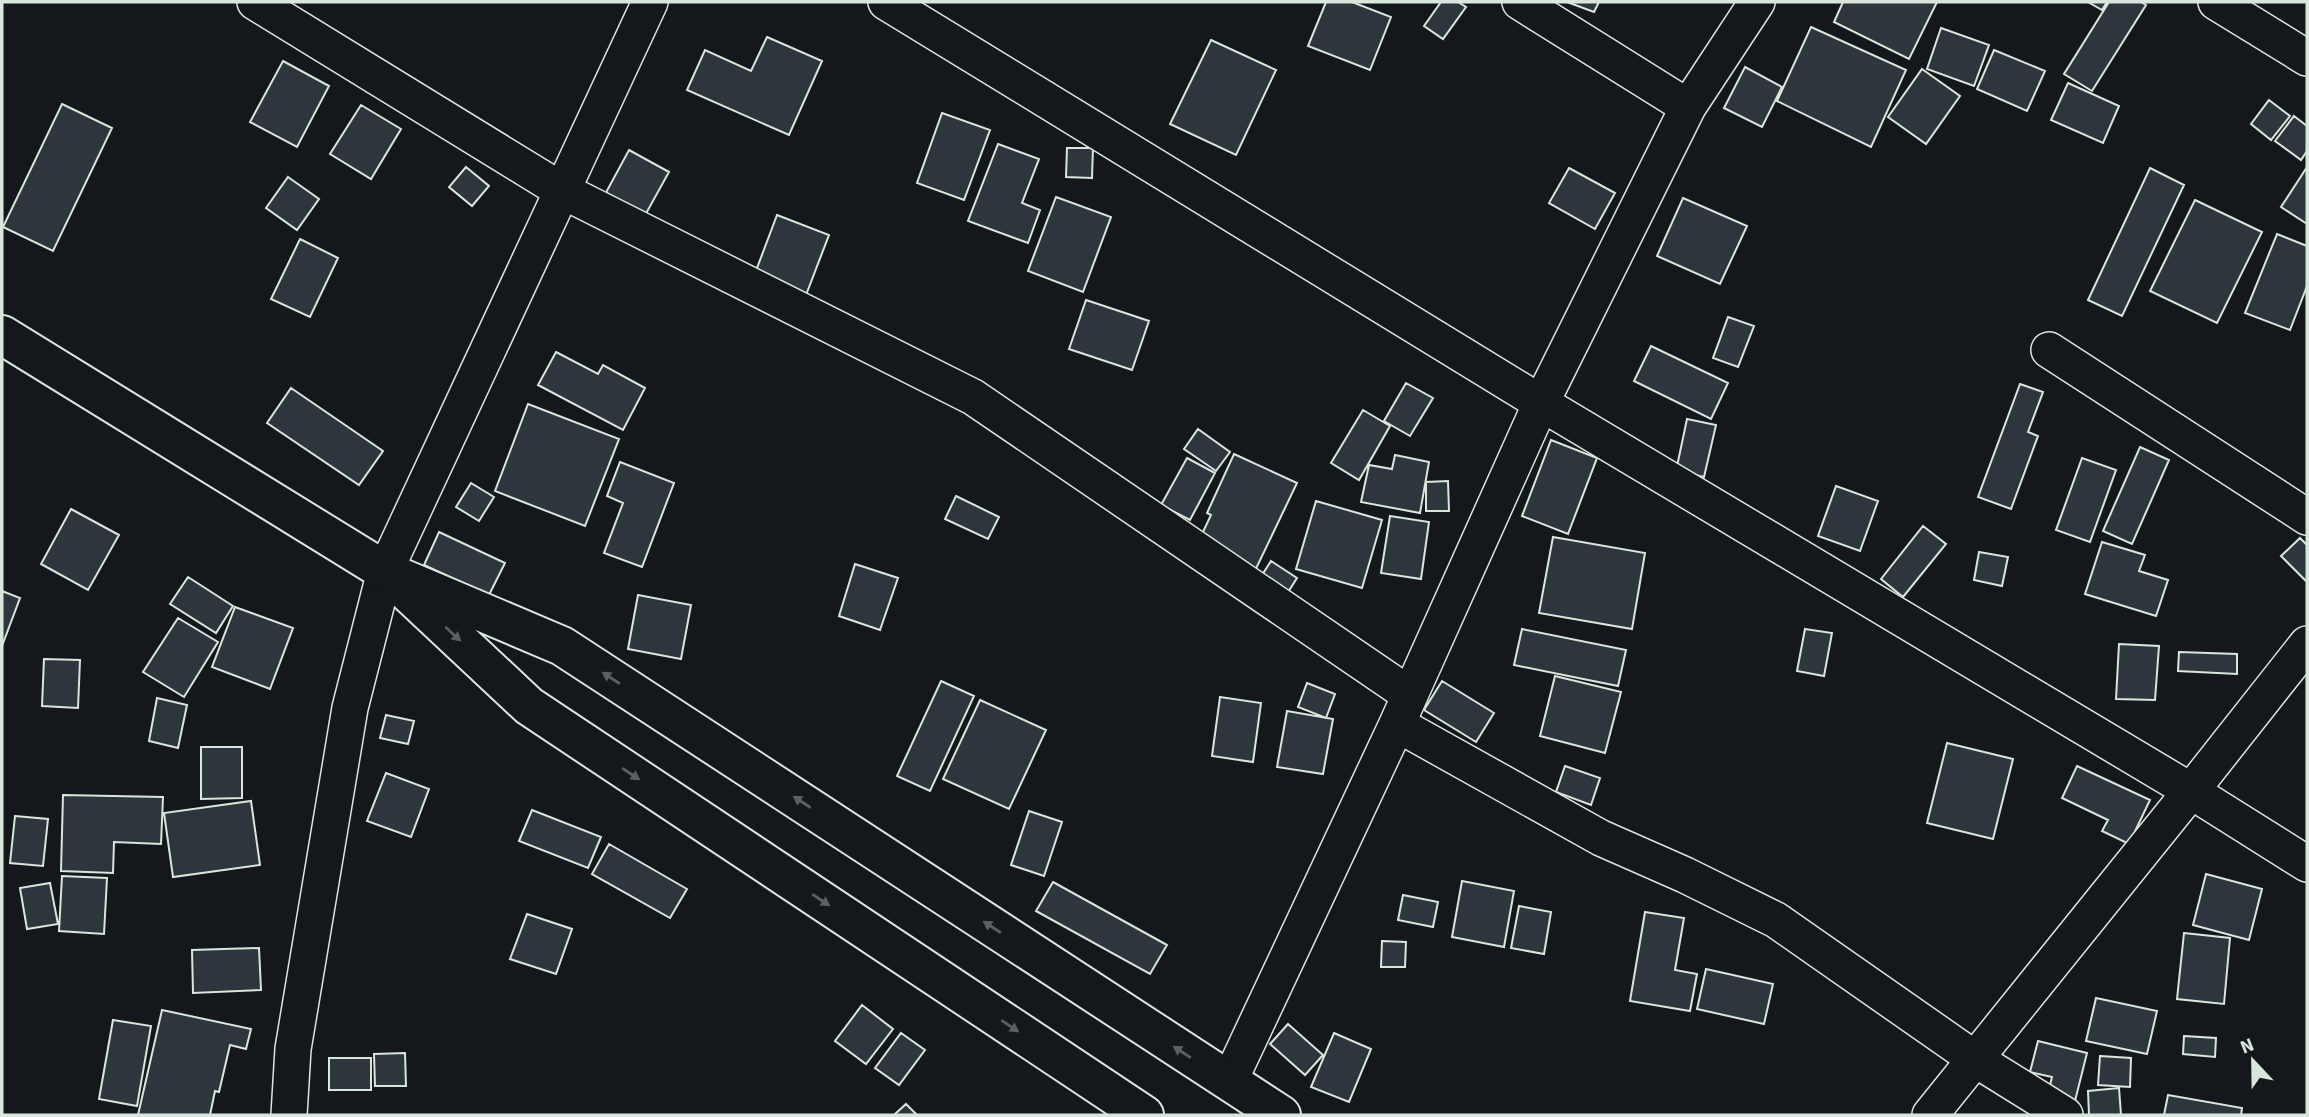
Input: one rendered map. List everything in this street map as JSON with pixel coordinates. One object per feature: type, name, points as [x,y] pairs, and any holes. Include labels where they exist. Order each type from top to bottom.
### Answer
[{"type":"main road","points":[[2,335],[385,571],[562,646],[1281,1115]]},
{"type":"main road","points":[[385,571],[529,706],[1144,1115]]},
{"type":"street","points":[[255,2],[561,190],[973,397],[1403,709],[1601,838],[1776,919],[1975,1059],[2065,1115]]},
{"type":"street","points":[[289,1115],[293,1049],[350,708],[385,571],[650,2]]},
{"type":"street","points":[[886,2],[1541,403],[2192,791],[2307,864]]},
{"type":"street","points":[[1520,2],[1688,107]]},
{"type":"street","points":[[1229,1082],[1403,709],[1541,403],[1688,107],[1757,2]]},
{"type":"street","points":[[2216,2],[2307,58]]},
{"type":"street","points":[[2049,350],[2307,517]]},
{"type":"street","points":[[1930,1115],[2307,644]]},
{"type":"building","points":[[1326,2],[1352,2],[1391,17],[1370,70],[1308,46]]},
{"type":"building","points":[[1441,2],[1458,2],[1466,7],[1443,39],[1424,26]]},
{"type":"building","points":[[1567,2],[1599,2],[1594,12]]},
{"type":"building","points":[[1843,2],[1937,2],[1909,59],[1834,22]]},
{"type":"building","points":[[2088,2],[2107,2],[2102,10]]},
{"type":"building","points":[[2109,2],[2141,2],[2146,5],[2092,91],[2064,74]]},
{"type":"building","points":[[1811,27],[1906,70],[1871,147],[1777,101]]},
{"type":"building","points":[[1941,28],[1989,45],[1974,86],[1927,69]]},
{"type":"building","points":[[767,37],[822,61],[789,135],[687,90],[705,50],[751,71]]},
{"type":"building","points":[[1211,40],[1276,70],[1236,155],[1170,124]]},
{"type":"building","points":[[1994,50],[2045,71],[2027,111],[1977,89]]},
{"type":"building","points":[[283,61],[329,86],[297,147],[250,122]]},
{"type":"building","points":[[1745,67],[1782,87],[1762,127],[1724,108]]},
{"type":"building","points":[[1922,69],[1960,96],[1926,144],[1888,117]]},
{"type":"building","points":[[2068,83],[2119,106],[2103,143],[2051,120]]},
{"type":"building","points":[[2269,100],[2290,116],[2271,140],[2251,124]]},
{"type":"building","points":[[62,104],[112,128],[53,251],[3,227]]},
{"type":"building","points":[[361,105],[401,129],[371,179],[330,154]]},
{"type":"building","points":[[942,113],[990,130],[964,200],[917,183]]},
{"type":"building","points":[[2294,116],[2307,126],[2307,151],[2301,160],[2275,141]]},
{"type":"building","points":[[998,144],[1039,159],[1022,203],[1040,210],[1028,243],[968,221]]},
{"type":"building","points":[[1067,148],[1093,148],[1092,178],[1066,177]]},
{"type":"building","points":[[629,150],[669,172],[643,219],[603,198]]},
{"type":"building","points":[[466,167],[489,186],[472,206],[449,187]]},
{"type":"building","points":[[2307,167],[2307,224],[2281,207]]},
{"type":"building","points":[[1569,168],[1615,193],[1595,229],[1549,203]]},
{"type":"building","points":[[2150,168],[2184,185],[2122,316],[2088,300]]},
{"type":"building","points":[[288,177],[319,199],[297,230],[266,208]]},
{"type":"building","points":[[1056,197],[1111,217],[1083,292],[1028,271]]},
{"type":"building","points":[[1683,198],[1747,226],[1720,284],[1657,256]]},
{"type":"building","points":[[2195,200],[2262,232],[2217,323],[2150,291]]},
{"type":"building","points":[[777,215],[829,235],[806,295],[754,276]]},
{"type":"building","points":[[2277,234],[2307,246],[2307,286],[2290,330],[2245,313]]},
{"type":"building","points":[[300,239],[338,258],[310,317],[271,299]]},
{"type":"building","points":[[1086,300],[1149,321],[1132,370],[1069,349]]},
{"type":"building","points":[[1728,317],[1754,326],[1738,367],[1713,358]]},
{"type":"building","points":[[1651,346],[1728,383],[1711,419],[1634,381]]},
{"type":"building","points":[[556,352],[598,374],[603,365],[645,388],[623,430],[538,385]]},
{"type":"building","points":[[1406,383],[1433,398],[1410,436],[1384,421]]},
{"type":"building","points":[[2020,384],[2043,392],[2028,432],[2038,436],[2011,509],[1978,497]]},
{"type":"building","points":[[291,388],[383,451],[359,485],[267,423]]},
{"type":"building","points":[[528,404],[619,439],[585,526],[495,491]]},
{"type":"building","points":[[1363,410],[1390,426],[1359,480],[1331,463]]},
{"type":"building","points":[[1687,419],[1716,425],[1704,477],[1676,471]]},
{"type":"building","points":[[1198,429],[1230,452],[1216,471],[1184,449]]},
{"type":"building","points":[[1551,440],[1597,458],[1568,534],[1522,516]]},
{"type":"building","points":[[2140,447],[2169,460],[2132,544],[2103,531]]},
{"type":"building","points":[[1234,454],[1297,483],[1252,577],[1194,551],[1211,515],[1207,513]]},
{"type":"building","points":[[1395,455],[1429,462],[1420,513],[1361,502],[1369,465],[1392,469]]},
{"type":"building","points":[[1187,458],[1215,473],[1190,520],[1161,505]]},
{"type":"building","points":[[2082,458],[2116,470],[2090,542],[2056,530]]},
{"type":"building","points":[[620,462],[674,483],[642,567],[604,553],[623,503],[607,496]]},
{"type":"building","points":[[1448,481],[1449,511],[1426,511],[1426,482]]},
{"type":"building","points":[[471,483],[494,497],[479,521],[456,507]]},
{"type":"building","points":[[1836,486],[1878,501],[1860,551],[1818,536]]},
{"type":"building","points":[[956,496],[999,517],[988,539],[945,519]]},
{"type":"building","points":[[1316,501],[1382,520],[1362,588],[1296,569]]},
{"type":"building","points":[[71,509],[119,535],[88,590],[41,564]]},
{"type":"building","points":[[1390,516],[1429,522],[1421,579],[1381,573]]},
{"type":"building","points":[[1923,526],[1946,544],[1903,597],[1881,579]]},
{"type":"building","points":[[439,532],[505,563],[489,595],[424,565]]},
{"type":"building","points":[[1553,537],[1645,553],[1632,629],[1539,613]]},
{"type":"building","points":[[2300,538],[2307,545],[2307,582],[2281,556]]},
{"type":"building","points":[[2102,542],[2145,555],[2139,571],[2168,580],[2156,616],[2085,594]]},
{"type":"building","points":[[1979,552],[2008,557],[2002,586],[1974,580]]},
{"type":"building","points":[[1271,561],[1297,578],[1283,600],[1257,583]]},
{"type":"building","points":[[855,564],[898,578],[880,630],[839,616]]},
{"type":"building","points":[[188,577],[233,606],[216,633],[170,604]]},
{"type":"building","points":[[2,591],[20,598],[2,646]]},
{"type":"building","points":[[638,595],[691,605],[681,659],[628,649]]},
{"type":"building","points":[[235,607],[293,628],[270,689],[212,667]]},
{"type":"building","points":[[178,618],[218,642],[184,697],[143,672]]},
{"type":"building","points":[[1522,629],[1626,650],[1618,686],[1514,665]]},
{"type":"building","points":[[1805,629],[1832,633],[1824,676],[1797,671]]},
{"type":"building","points":[[2119,644],[2159,646],[2155,700],[2116,699]]},
{"type":"building","points":[[2179,652],[2237,654],[2237,674],[2178,671]]},
{"type":"building","points":[[44,659],[80,660],[78,708],[42,706]]},
{"type":"building","points":[[1555,676],[1621,692],[1605,753],[1540,736]]},
{"type":"building","points":[[941,681],[974,696],[930,791],[897,776]]},
{"type":"building","points":[[1442,681],[1494,713],[1476,742],[1424,710]]},
{"type":"building","points":[[1307,683],[1335,694],[1326,718],[1298,707]]},
{"type":"building","points":[[1220,697],[1261,703],[1253,762],[1212,756]]},
{"type":"building","points":[[157,698],[187,705],[178,748],[149,741]]},
{"type":"building","points":[[980,700],[1046,730],[1009,809],[943,779]]},
{"type":"building","points":[[1287,711],[1333,719],[1323,774],[1277,767]]},
{"type":"building","points":[[386,715],[414,721],[408,744],[380,738]]},
{"type":"building","points":[[1947,743],[2013,759],[1993,839],[1927,823]]},
{"type":"building","points":[[201,747],[242,747],[242,798],[201,799]]},
{"type":"building","points":[[1565,766],[1600,778],[1591,805],[1556,792]]},
{"type":"building","points":[[2077,766],[2150,800],[2129,844],[2102,831],[2108,820],[2062,798]]},
{"type":"building","points":[[386,773],[429,789],[411,837],[367,821]]},
{"type":"building","points":[[63,795],[163,797],[161,844],[114,842],[113,873],[61,871]]},
{"type":"building","points":[[251,801],[260,865],[173,877],[164,813]]},
{"type":"building","points":[[532,810],[601,837],[588,868],[519,841]]},
{"type":"building","points":[[1029,811],[1062,822],[1044,876],[1011,865]]},
{"type":"building","points":[[15,816],[48,819],[43,866],[10,863]]},
{"type":"building","points":[[609,844],[687,889],[670,918],[592,874]]},
{"type":"building","points":[[2206,874],[2262,889],[2249,940],[2193,925]]},
{"type":"building","points":[[62,876],[107,878],[104,934],[59,931]]},
{"type":"building","points":[[1462,881],[1514,891],[1504,947],[1452,937]]},
{"type":"building","points":[[1053,882],[1167,945],[1150,974],[1036,911]]},
{"type":"building","points":[[50,883],[58,924],[27,929],[20,888]]},
{"type":"building","points":[[1403,895],[1438,902],[1433,927],[1398,920]]},
{"type":"building","points":[[1519,906],[1551,912],[1544,954],[1511,948]]},
{"type":"building","points":[[1645,912],[1684,918],[1675,970],[1697,974],[1690,1011],[1630,1001]]},
{"type":"building","points":[[527,914],[572,929],[556,974],[510,959]]},
{"type":"building","points":[[2184,933],[2230,938],[2224,1004],[2177,999]]},
{"type":"building","points":[[1382,941],[1406,942],[1405,967],[1381,967]]},
{"type":"building","points":[[259,948],[261,990],[193,993],[192,950]]},
{"type":"building","points":[[1706,969],[1773,984],[1764,1024],[1697,1009]]},
{"type":"building","points":[[2096,998],[2157,1011],[2147,1054],[2086,1041]]},
{"type":"building","points":[[862,1005],[893,1029],[866,1064],[835,1041]]},
{"type":"building","points":[[162,1010],[251,1029],[246,1049],[230,1045],[219,1092],[215,1091],[210,1115],[138,1115]]},
{"type":"building","points":[[113,1020],[151,1026],[137,1106],[99,1099]]},
{"type":"building","points":[[1288,1024],[1323,1055],[1305,1075],[1270,1044]]},
{"type":"building","points":[[901,1033],[925,1050],[899,1085],[875,1068]]},
{"type":"building","points":[[1334,1033],[1371,1049],[1349,1102],[1311,1087]]},
{"type":"building","points":[[2184,1036],[2216,1038],[2215,1057],[2183,1054]]},
{"type":"building","points":[[2038,1041],[2087,1053],[2073,1109],[2046,1102],[2052,1077],[2030,1072]]},
{"type":"building","points":[[405,1053],[406,1086],[375,1086],[374,1054]]},
{"type":"building","points":[[2100,1056],[2131,1058],[2130,1087],[2098,1085]]},
{"type":"building","points":[[329,1058],[371,1058],[371,1090],[329,1090]]},
{"type":"building","points":[[2119,1088],[2121,1115],[2089,1115],[2088,1091]]},
{"type":"building","points":[[2168,1095],[2242,1108],[2241,1115],[2164,1115]]},
{"type":"building","points":[[906,1104],[917,1115],[894,1115]]}]
